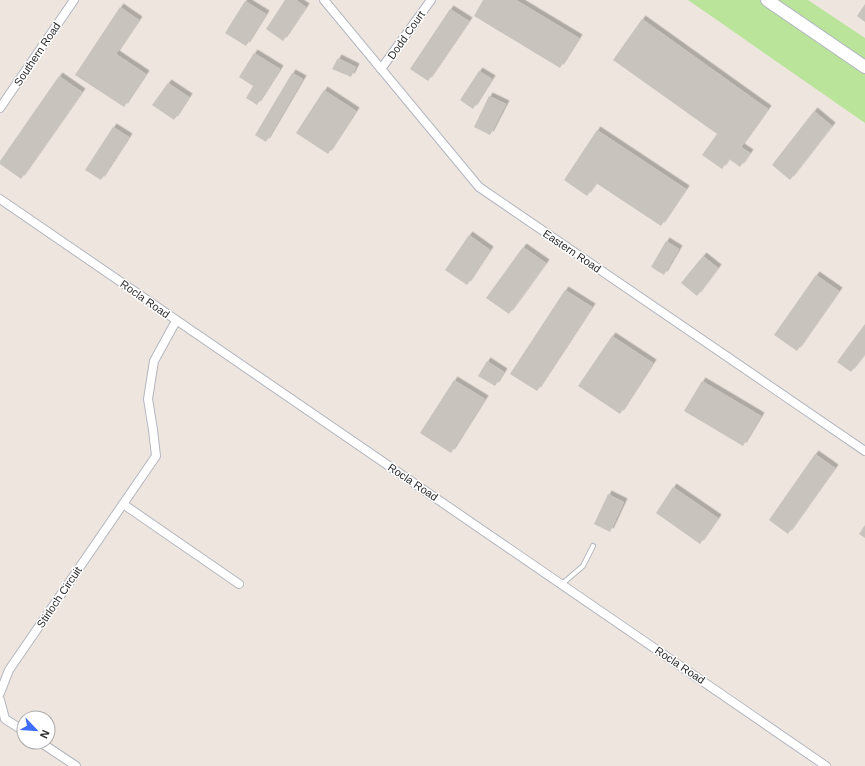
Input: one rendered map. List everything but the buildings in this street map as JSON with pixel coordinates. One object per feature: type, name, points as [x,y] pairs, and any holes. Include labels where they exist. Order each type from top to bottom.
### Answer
[{"type":"main road","points":[[767,0],[865,66]]},
{"type":"street","points":[[63,0],[72,3]]},
{"type":"street","name":"Eastern Road","points":[[324,0],[479,187],[865,451]]},
{"type":"street","name":"Dodd Court","points":[[381,70],[431,0]]},
{"type":"street","name":"Southern Road","points":[[0,108],[72,3]]},
{"type":"street","name":"Rocla Road","points":[[0,199],[826,766]]},
{"type":"street","name":"Stirloch Circuit","points":[[0,693],[9,670],[156,456],[148,399],[154,361],[176,320]]},
{"type":"street","points":[[124,504],[239,584]]},
{"type":"street","points":[[0,700],[5,719],[16,726]]},
{"type":"street","points":[[52,750],[76,766]]},
{"type":"lane","points":[[562,584],[583,566],[593,546]]},
{"type":"green space","points":[[688,0],[808,0],[865,38],[865,123]]}]
